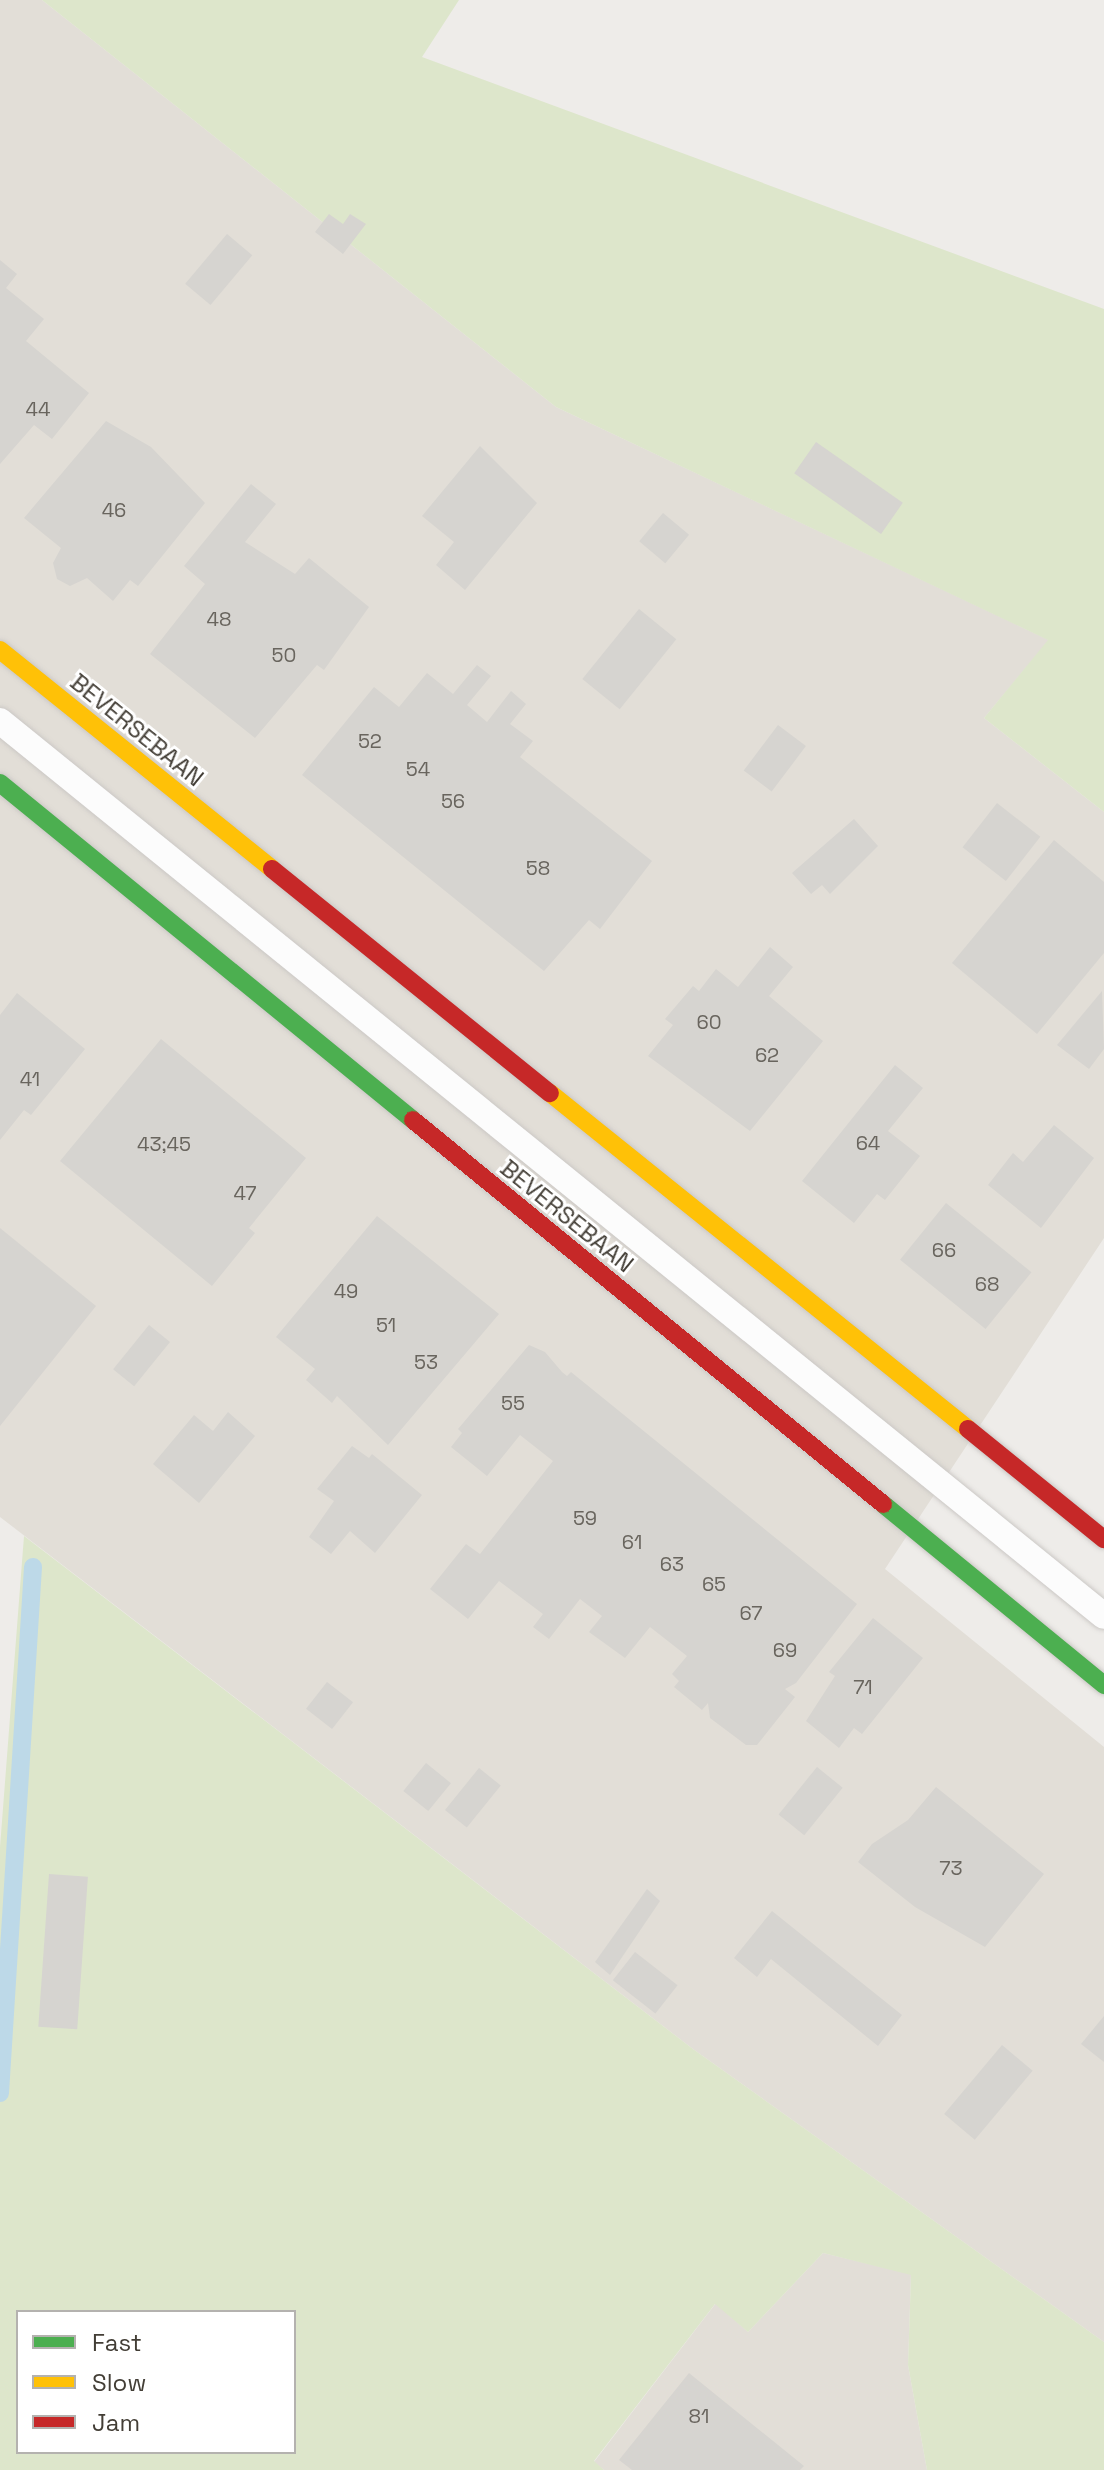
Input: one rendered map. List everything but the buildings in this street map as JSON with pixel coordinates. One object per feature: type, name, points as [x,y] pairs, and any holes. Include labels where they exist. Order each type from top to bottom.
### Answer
[{"type":"main road","name":"BEVERSEBAAN","points":[[0,650],[1104,1539]]},
{"type":"main road","name":"BEVERSEBAAN","points":[[0,783],[1104,1685]]},
{"type":"lane","points":[[0,721],[1104,1616]]},
{"type":"shaded area","points":[[0,0],[42,0],[556,407],[1049,640],[984,718],[1104,812],[1104,1238],[885,1569],[1104,1747],[1104,2342],[693,2049],[0,1517]]},
{"type":"shaded area","points":[[823,2253],[911,2274],[908,2365],[927,2470],[604,2470],[594,2462],[716,2303],[748,2332]]},
{"type":"green space","points":[[42,0],[459,0],[422,57],[1104,309],[1104,812],[984,718],[1048,640],[556,407]]},
{"type":"green space","points":[[24,1536],[693,2049],[1104,2342],[1104,2470],[927,2470],[908,2365],[911,2275],[823,2253],[748,2332],[715,2304],[594,2461],[604,2470],[0,2470],[0,1847]]},
{"type":"waterway","points":[[0,2093],[33,1567]]},
{"type":"traffic: fast","points":[[0,783],[413,1120]]},
{"type":"traffic: fast","points":[[883,1504],[1104,1685]]},
{"type":"traffic: slow","points":[[0,650],[272,869]]},
{"type":"traffic: slow","points":[[550,1093],[968,1429]]},
{"type":"traffic: jam","points":[[272,869],[550,1093]]},
{"type":"traffic: jam","points":[[413,1120],[883,1504]]},
{"type":"traffic: jam","points":[[968,1429],[1104,1539]]}]
